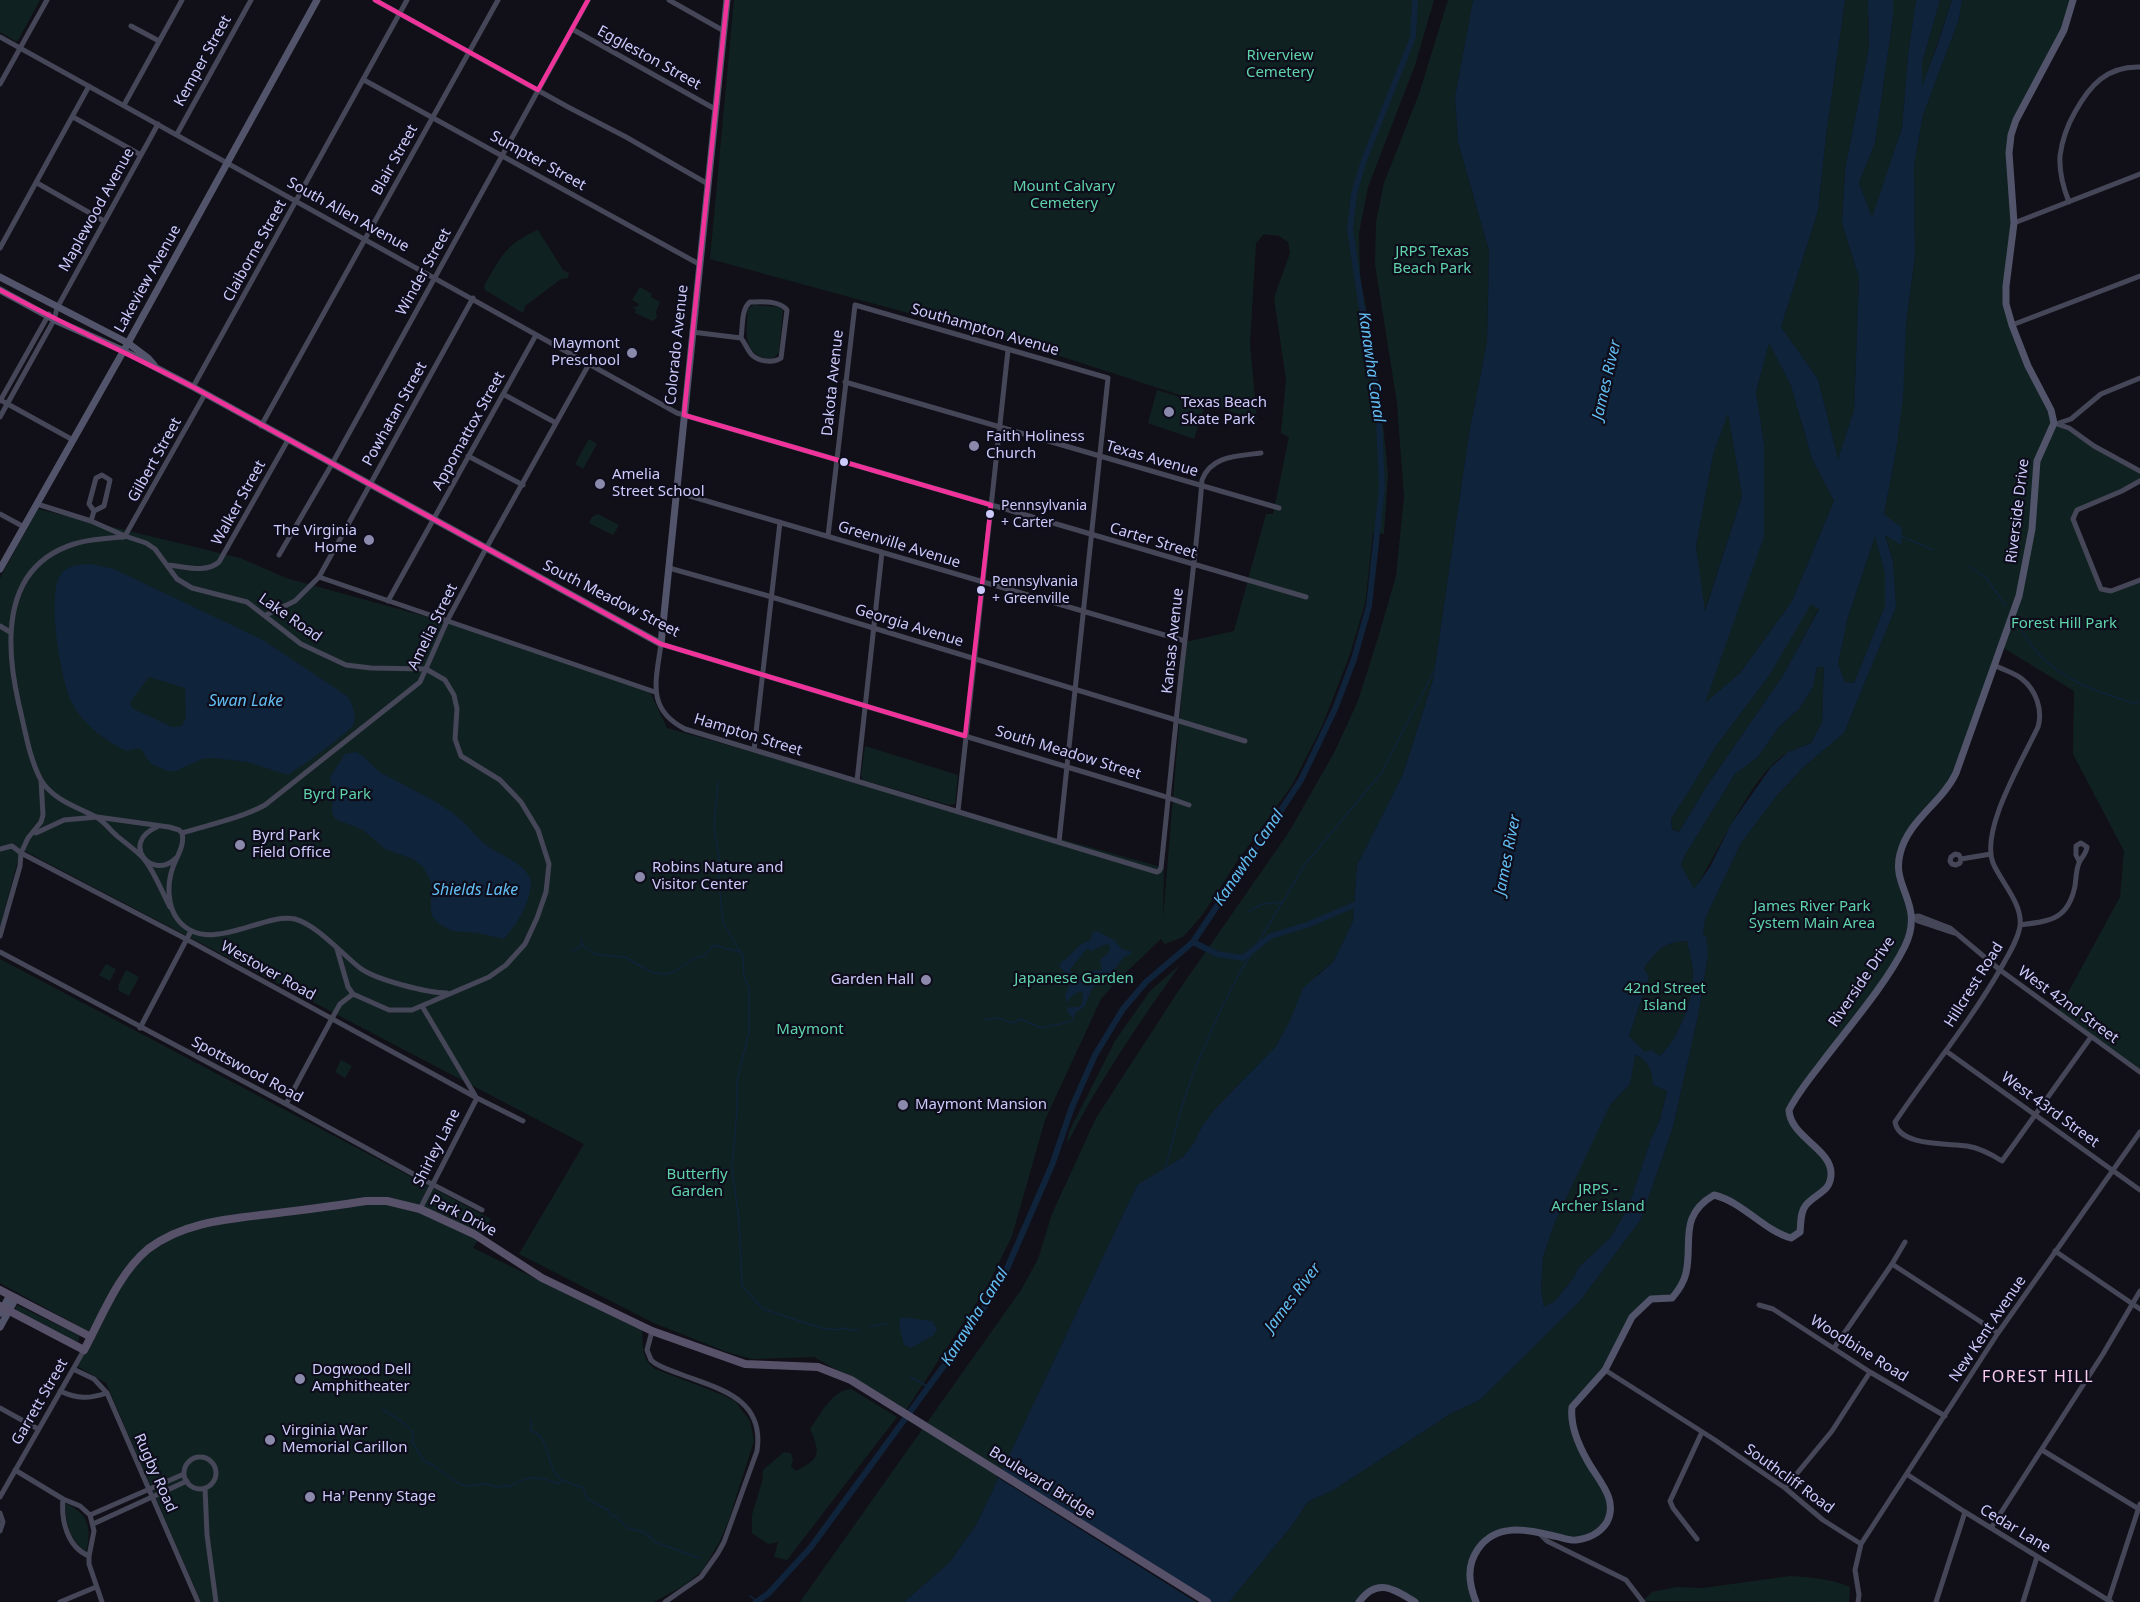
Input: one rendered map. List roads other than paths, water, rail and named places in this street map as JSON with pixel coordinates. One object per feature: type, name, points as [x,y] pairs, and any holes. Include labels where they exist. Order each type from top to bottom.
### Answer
[{"type":"main road","name":"Park Drive","points":[[84,1350],[124,1276],[147,1250],[178,1232],[225,1219],[366,1201],[387,1201],[420,1209],[474,1234],[542,1278],[652,1331],[745,1364],[810,1367],[831,1371],[862,1387]]},
{"type":"main road","points":[[0,1290],[91,1337]]},
{"type":"main road","points":[[3,1310],[84,1350]]},
{"type":"main road","name":"Boulevard Bridge","points":[[862,1387],[1207,1602]]},
{"type":"street","points":[[0,84],[47,0]]},
{"type":"street","points":[[124,105],[182,0]]},
{"type":"street","name":"Kemper Street","points":[[177,134],[251,0]]},
{"type":"street","name":"Lakeview Avenue","points":[[0,569],[124,351],[317,0]]},
{"type":"street","points":[[375,0],[708,184]]},
{"type":"street","name":"Claiborne Street","points":[[193,387],[407,0]]},
{"type":"street","name":"Blair Street","points":[[261,426],[498,0]]},
{"type":"street","name":"Winder Street","points":[[279,555],[332,464],[588,0]]},
{"type":"street","points":[[669,0],[724,31]]},
{"type":"street","name":"Colorado Avenue","points":[[655,692],[727,0]]},
{"type":"street","points":[[2054,423],[2053,414],[2034,378],[2012,325],[2006,297],[2014,223],[2009,163],[2011,135],[2020,111],[2064,30],[2073,0]]},
{"type":"street","points":[[131,26],[159,41]]},
{"type":"street","name":"Eggleston Street","points":[[572,29],[715,109]]},
{"type":"street","name":"South Allen Avenue","points":[[0,37],[684,415]]},
{"type":"street","points":[[2068,202],[2061,177],[2060,156],[2070,121],[2087,92],[2101,77],[2120,69],[2140,67]]},
{"type":"street","name":"Sumpter Street","points":[[364,80],[699,264]]},
{"type":"street","points":[[0,248],[89,86]]},
{"type":"street","points":[[73,117],[141,155]]},
{"type":"street","name":"Maplewood Avenue","points":[[0,400],[57,308],[158,124]]},
{"type":"street","points":[[2014,223],[2140,174]]},
{"type":"street","points":[[37,183],[104,221]]},
{"type":"street","points":[[2012,325],[2140,276]]},
{"type":"street","name":"South Meadow Street","points":[[0,277],[128,343],[158,369]]},
{"type":"street","name":"South Meadow Street","points":[[0,290],[51,318],[124,351],[193,387],[661,644],[1190,805]]},
{"type":"street","name":"Powhatan Street","points":[[266,615],[296,601],[319,577],[472,298]]},
{"type":"street","points":[[750,302],[785,306],[787,309],[783,349],[781,358],[777,361],[764,360],[752,355],[741,338],[746,305],[750,302]]},
{"type":"street","name":"Southampton Avenue","points":[[855,304],[1108,378],[1100,456]]},
{"type":"street","name":"Dakota Avenue","points":[[828,536],[855,304]]},
{"type":"street","name":"Maplewood Avenue","points":[[0,417],[51,318]]},
{"type":"street","points":[[692,332],[741,338]]},
{"type":"street","name":"Appomattox Street","points":[[388,601],[536,335]]},
{"type":"street","points":[[958,811],[1008,350]]},
{"type":"street","name":"Amelia Street","points":[[182,833],[226,822],[256,810],[276,798],[420,682],[447,621],[589,364]]},
{"type":"street","points":[[2054,423],[2068,421],[2101,394],[2140,378]]},
{"type":"street","name":"Texas Avenue","points":[[845,382],[1279,508]]},
{"type":"street","name":"Gilbert Street","points":[[125,536],[205,394]]},
{"type":"street","points":[[503,394],[556,423]]},
{"type":"street","points":[[0,400],[73,440]]},
{"type":"street","name":"Carter Street","points":[[684,415],[1306,597]]},
{"type":"street","points":[[2054,423],[2069,428],[2094,446],[2140,471]]},
{"type":"street","name":"Riverside Drive","points":[[1476,1602],[1470,1582],[1470,1568],[1476,1551],[1482,1543],[1497,1533],[1505,1530],[1520,1530],[1572,1541],[1586,1539],[1599,1532],[1607,1521],[1611,1507],[1607,1492],[1586,1459],[1573,1428],[1571,1416],[1575,1402],[1605,1370],[1632,1317],[1651,1299],[1672,1298],[1679,1289],[1686,1273],[1688,1229],[1702,1202],[1714,1196],[1726,1198],[1780,1235],[1791,1238],[1800,1232],[1801,1215],[1806,1205],[1824,1191],[1831,1180],[1832,1171],[1827,1160],[1792,1124],[1789,1110],[1874,993],[1901,952],[1909,934],[1912,917],[1910,903],[1898,871],[1901,850],[1915,824],[1951,784],[1996,666],[2019,596],[2027,563],[2037,457],[2051,434],[2054,423]]},
{"type":"street","name":"Walker Street","points":[[167,565],[202,569],[213,567],[219,562],[288,440]]},
{"type":"street","name":"Kansas Avenue","points":[[1157,872],[1161,868],[1202,486],[1208,469],[1216,462],[1261,453]]},
{"type":"street","points":[[468,456],[523,485]]},
{"type":"street","points":[[1059,842],[1100,456]]},
{"type":"street","points":[[91,521],[94,511],[104,506],[110,483],[110,480],[102,476],[96,478],[91,495],[89,504],[94,511]]},
{"type":"street","points":[[2140,481],[2122,491],[2079,508],[2074,513],[2074,525],[2100,588],[2106,591],[2114,590],[2140,580]]},
{"type":"street","name":"Greenville Avenue","points":[[676,492],[1185,641]]},
{"type":"street","name":"Lake Road","points":[[37,504],[91,521],[146,543],[155,549],[177,579],[192,588],[247,602],[301,644],[346,665],[426,669]]},
{"type":"street","points":[[0,514],[24,527]]},
{"type":"street","points":[[754,750],[780,522]]},
{"type":"street","points":[[0,936],[20,866],[21,853],[41,822],[43,814],[41,780],[16,693],[10,632],[14,608],[21,587],[30,573],[61,549],[93,539],[125,536]]},
{"type":"street","points":[[857,781],[882,552]]},
{"type":"street","name":"Georgia Avenue","points":[[669,568],[772,597],[1245,741]]},
{"type":"street","points":[[319,577],[655,692]]},
{"type":"street","points":[[0,626],[10,632]]},
{"type":"street","points":[[1996,666],[2018,676],[2027,683],[2038,702],[2040,712],[2038,727],[1995,819],[1991,836],[1993,862],[2015,904],[2020,925],[2054,919],[2067,909],[2072,898],[2079,861]]},
{"type":"street","points":[[337,949],[348,987],[353,994],[389,1010],[405,1011],[489,977],[506,965],[525,944],[546,892],[549,864],[538,830],[521,802],[500,780],[461,756],[455,739],[457,709],[454,695],[445,680],[426,669]]},
{"type":"street","name":"Hampton Street","points":[[655,692],[661,709],[685,729],[1157,872]]},
{"type":"street","points":[[41,780],[51,792],[68,804],[97,817],[153,865],[164,866],[177,856]]},
{"type":"street","points":[[30,836],[64,820],[97,817],[179,830],[182,833],[183,842],[171,876],[170,906]]},
{"type":"street","points":[[158,826],[144,833],[140,841],[141,853],[178,921],[191,931],[216,934],[237,931],[278,919],[294,919],[315,930],[367,973],[436,993],[451,993]]},
{"type":"street","name":"Westover Road","points":[[0,849],[12,846],[21,853],[186,939],[331,1020],[523,1121]]},
{"type":"street","points":[[1961,859],[1991,854]]},
{"type":"street","name":"West 42nd Street","points":[[1912,917],[1956,933],[2000,970],[2140,1072]]},
{"type":"street","name":"Hillcrest Road","points":[[2020,925],[2011,950],[1980,1003],[1895,1122],[1899,1131],[1919,1141],[1967,1146],[1983,1150],[2002,1161],[2036,1114]]},
{"type":"street","points":[[140,1028],[191,931]]},
{"type":"street","name":"Spottswood Road","points":[[0,952],[482,1210]]},
{"type":"street","points":[[286,1104],[340,1004],[353,994]]},
{"type":"street","name":"Shirley Lane","points":[[420,1209],[477,1098],[422,1006]]},
{"type":"street","points":[[2036,1114],[2091,1037]]},
{"type":"street","name":"West 43rd Street","points":[[1946,1050],[2140,1190]]},
{"type":"street","name":"New Kent Avenue","points":[[1861,1545],[1998,1333],[2140,1132]]},
{"type":"street","points":[[1834,1348],[1905,1242]]},
{"type":"street","points":[[2055,1251],[2140,1309]]},
{"type":"street","points":[[1892,1264],[1998,1333]]},
{"type":"street","points":[[1991,1528],[2103,1354],[2140,1291]]},
{"type":"street","points":[[0,1327],[3,1310],[13,1297]]},
{"type":"street","name":"Woodbine Road","points":[[1759,1305],[1773,1310],[1870,1372],[1945,1416]]},
{"type":"street","points":[[652,1331],[647,1350],[651,1360],[672,1371],[735,1396],[751,1413],[758,1436],[757,1451],[724,1542],[701,1577],[665,1602]]},
{"type":"street","name":"Garrett Street","points":[[0,1497],[84,1350]]},
{"type":"street","name":"Rugby Road","points":[[73,1369],[94,1379],[106,1393],[198,1602]]},
{"type":"street","name":"Southcliff Road","points":[[1605,1370],[1785,1488],[1823,1520],[1861,1545]]},
{"type":"street","points":[[1785,1488],[1832,1431],[1870,1372]]},
{"type":"street","points":[[60,1391],[80,1398],[91,1398],[106,1393]]},
{"type":"street","points":[[0,1408],[38,1429]]},
{"type":"street","points":[[1697,1539],[1670,1501],[1702,1432]]},
{"type":"street","points":[[2042,1450],[2139,1506],[2109,1602]]},
{"type":"street","points":[[202,1456],[211,1460],[217,1474],[213,1483],[204,1488],[193,1487],[184,1474],[186,1465],[193,1458],[202,1456]]},
{"type":"street","points":[[15,1470],[63,1499],[80,1506],[90,1515],[94,1537],[89,1556],[102,1602]]},
{"type":"street","points":[[90,1515],[184,1474]]},
{"type":"street","name":"Cedar Lane","points":[[1908,1474],[2109,1602]]},
{"type":"street","points":[[93,1524],[187,1481]]},
{"type":"street","points":[[204,1488],[207,1535],[216,1602]]},
{"type":"street","points":[[63,1499],[63,1516],[70,1538],[89,1556]]},
{"type":"street","points":[[1936,1602],[1965,1512]]},
{"type":"street","points":[[0,1513],[3,1522],[0,1531]]},
{"type":"street","points":[[1538,1532],[1547,1541],[1626,1580],[1643,1602]]},
{"type":"street","points":[[1858,1602],[1855,1570],[1861,1545]]},
{"type":"street","points":[[2023,1602],[2037,1557]]},
{"type":"street","points":[[60,1602],[96,1587]]},
{"type":"street","points":[[1359,1602],[1371,1590],[1383,1587],[1396,1591],[1415,1602]]},
{"type":"water","name":"James River","points":[[1473,0],[1845,0],[1818,211],[1781,327],[1818,379],[1838,459],[1854,410],[1859,278],[1842,223],[1845,170],[1869,48],[1868,0],[1893,0],[1893,17],[1875,143],[1859,183],[1872,217],[1902,128],[1908,55],[1916,0],[1940,0],[1922,63],[1922,86],[1952,0],[1962,0],[1959,19],[1923,115],[1914,165],[1915,255],[1906,324],[1903,398],[1884,514],[1902,528],[1901,545],[1885,535],[1893,561],[1896,607],[1844,733],[1807,764],[1778,794],[1741,843],[1705,919],[1703,934],[1706,936],[1708,955],[1698,1016],[1673,1127],[1641,1219],[1580,1301],[1480,1400],[1452,1413],[1335,1489],[1308,1502],[1290,1528],[1229,1602],[904,1602],[950,1562],[977,1523],[1137,1185],[1183,1157],[1215,1109],[1276,1046],[1289,1023],[1303,988],[1333,962],[1353,921],[1357,865],[1403,774],[1433,680],[1469,434],[1487,342],[1489,251],[1458,142],[1455,97]],"holes":[[[1769,343],[1791,386],[1812,459],[1834,501],[1792,601],[1741,672],[1705,703],[1764,537],[1764,444],[1756,392]],[[1728,413],[1742,496],[1705,611],[1696,546],[1713,455]],[[1875,536],[1885,573],[1885,606],[1854,683],[1845,682],[1838,664],[1848,617]],[[1811,604],[1819,609],[1782,677],[1706,787],[1679,832],[1672,829],[1671,819],[1716,746],[1769,676]],[[1817,667],[1824,667],[1822,722],[1811,743],[1788,752],[1771,767],[1731,824],[1710,867],[1694,889],[1681,865],[1685,855],[1735,774],[1758,757],[1779,727],[1800,708],[1813,687]],[[1687,941],[1693,984],[1679,1029],[1660,1056],[1651,1050],[1645,1052],[1629,1036],[1649,977],[1644,968],[1657,952],[1672,943]],[[1635,1055],[1649,1066],[1653,1085],[1667,1091],[1660,1120],[1651,1139],[1628,1208],[1610,1238],[1578,1268],[1574,1277],[1555,1301],[1544,1307],[1541,1289],[1543,1257],[1555,1222],[1610,1105],[1630,1084]]]},
{"type":"water","name":"Swan Lake","points":[[91,564],[114,569],[263,640],[347,696],[355,716],[351,728],[288,775],[247,762],[213,758],[202,759],[176,771],[167,771],[150,763],[142,750],[138,748],[127,751],[111,743],[88,725],[72,703],[63,676],[56,637],[57,583],[62,573],[68,568]],"holes":[[[149,677],[185,688],[186,717],[182,726],[172,727],[132,708],[130,702]]]},
{"type":"water","name":"Shields Lake","points":[[356,752],[380,772],[450,811],[485,844],[517,863],[527,873],[531,880],[529,896],[519,919],[504,939],[478,933],[452,931],[438,923],[432,916],[431,882],[423,867],[413,859],[385,849],[363,830],[335,819],[332,812],[333,794],[330,777],[345,754]]},
{"type":"water","points":[[1097,931],[1114,940],[1122,949],[1132,954],[1124,957],[1109,977],[1099,980],[1084,1007],[1076,1012],[1073,1019],[1067,1011],[1068,1007],[1080,1006],[1083,993],[1079,991],[1067,1003],[1065,996],[1070,983],[1064,980],[1056,984],[1056,978],[1063,978],[1065,973],[1059,966],[1063,960],[1081,944],[1091,940],[1092,933]],"holes":[[[1107,944],[1110,947],[1109,952],[1100,960],[1102,970],[1091,971],[1080,980],[1076,980],[1070,970],[1087,949],[1091,951]]]},
{"type":"water","points":[[901,1317],[932,1321],[937,1329],[934,1335],[911,1348],[904,1345],[899,1325]]},
{"type":"waterway","name":"Kanawha Canal","points":[[756,1602],[768,1594],[811,1547],[962,1341],[1002,1280],[1052,1165],[1072,1107],[1095,1055],[1123,1009],[1146,982],[1193,942],[1301,780],[1335,709],[1354,659],[1369,606],[1382,487],[1378,397],[1350,229],[1354,194],[1363,163],[1413,37],[1415,0]]},
{"type":"waterway","points":[[1901,536],[1933,550]]},
{"type":"waterway","points":[[1970,567],[1986,578],[2006,606]]},
{"type":"waterway","points":[[2018,624],[2036,651],[2057,670],[2081,684],[2133,703],[2140,702]]},
{"type":"waterway","points":[[1165,1168],[1194,1071],[1238,976],[1306,863],[1382,772],[1434,671]]},
{"type":"waterway","points":[[718,781],[714,827],[719,857],[723,922],[740,952]]},
{"type":"waterway","points":[[1249,911],[1263,904],[1282,902]]},
{"type":"waterway","points":[[1193,942],[1217,954],[1243,958],[1271,936],[1307,925],[1354,905]]},
{"type":"waterway","points":[[581,939],[583,946],[595,954],[625,957],[651,972],[664,974],[674,972],[695,958],[704,956],[714,945],[740,952],[743,955],[744,976],[749,988],[749,1032],[737,1081],[732,1168],[739,1221],[742,1286],[763,1309],[821,1328],[860,1330]]},
{"type":"waterway","points":[[572,951],[582,946]]},
{"type":"waterway","points":[[984,1020],[997,1018],[1013,1023],[1021,1019],[1041,1028],[1066,1023],[1073,1019]]},
{"type":"waterway","points":[[870,1326],[887,1324]]},
{"type":"waterway","points":[[910,1377],[929,1387]]},
{"type":"waterway","points":[[382,1409],[413,1432],[412,1442],[424,1461],[456,1482],[466,1486],[485,1484],[509,1487],[533,1478],[545,1479],[558,1484],[562,1480],[583,1488],[587,1499],[608,1510],[628,1528],[648,1535],[655,1542],[699,1558]]},
{"type":"waterway","points":[[530,1420],[532,1426],[530,1430],[542,1440],[553,1469],[562,1480]]},
{"type":"waterway","points":[[750,1596],[757,1601]]},
{"type":"place","name":"Maymont Preschool","points":[[632,353]]},
{"type":"place","name":"Texas Beach Skate Park","points":[[1169,412]]},
{"type":"place","name":"Faith Holiness Church","points":[[974,446]]},
{"type":"place","name":"Amelia Street School","points":[[600,484]]},
{"type":"place","name":"Pennsylvania + Carter","points":[[990,514]]},
{"type":"place","name":"The Virginia Home","points":[[369,540]]},
{"type":"place","name":"Pennsylvania + Greenville","points":[[981,590]]},
{"type":"place","name":"Byrd Park Field Office","points":[[240,845]]},
{"type":"place","name":"Robins Nature and Visitor Center","points":[[640,877]]},
{"type":"place","name":"Garden Hall","points":[[926,980]]},
{"type":"place","name":"Maymont Mansion","points":[[903,1105]]},
{"type":"place","name":"Dogwood Dell Amphitheater","points":[[300,1379]]},
{"type":"place","name":"Virginia War Memorial Carillon","points":[[270,1440]]},
{"type":"place","name":"Ha' Penny Stage","points":[[310,1497]]},
{"type":"district","name":"FOREST HILL","points":[[2038,1377]]},
{"type":"park label","name":"Riverview Cemetery","points":[[1280,64]]},
{"type":"park label","name":"Mount Calvary Cemetery","points":[[1064,196]]},
{"type":"park label","name":"JRPS Texas Beach Park","points":[[1432,260]]},
{"type":"park label","name":"Forest Hill Park","points":[[2064,624]]},
{"type":"park label","name":"Byrd Park","points":[[337,795]]},
{"type":"park label","name":"James River Park System Main Area","points":[[1812,916]]},
{"type":"park label","name":"Japanese Garden","points":[[1074,979]]},
{"type":"park label","name":"42nd Street Island","points":[[1665,998]]},
{"type":"park label","name":"Maymont","points":[[810,1030]]},
{"type":"park label","name":"Butterfly Garden","points":[[697,1184]]},
{"type":"park label","name":"JRPS - Archer Island","points":[[1598,1198]]}]
